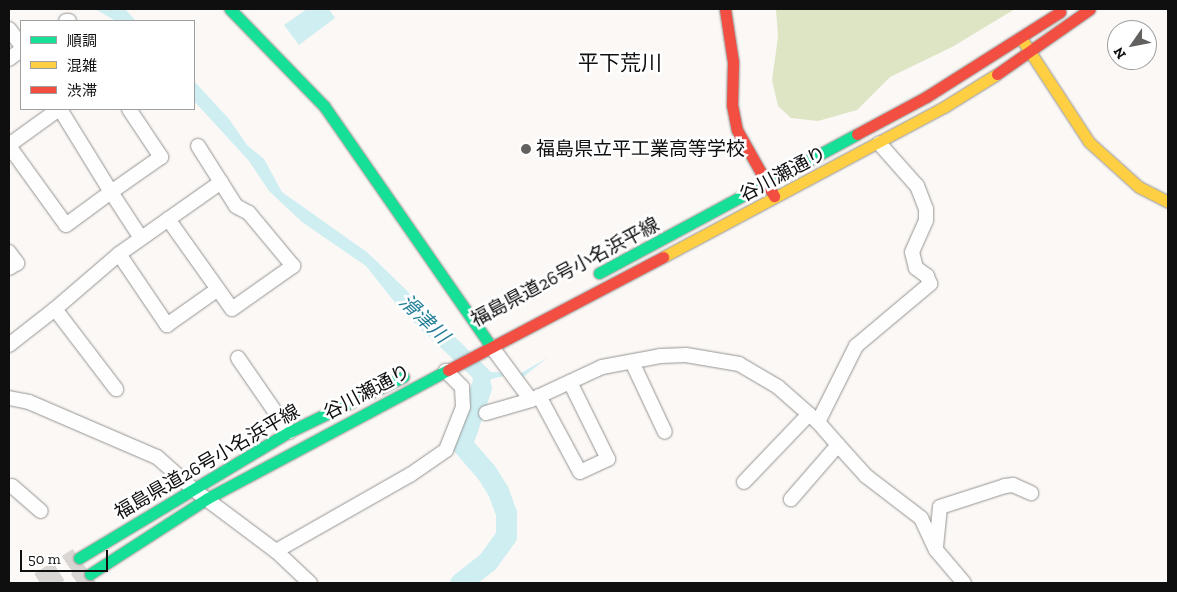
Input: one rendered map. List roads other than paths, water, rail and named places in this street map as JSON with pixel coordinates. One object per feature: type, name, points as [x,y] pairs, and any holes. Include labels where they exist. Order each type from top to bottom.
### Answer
[{"type":"main road","points":[[230,9],[324,106],[485,341]]},
{"type":"main road","points":[[725,9],[733,62],[732,105],[737,130],[775,199]]},
{"type":"main road","name":"福島県道26号小名浜平線","points":[[588,279],[926,97],[1064,9]]},
{"type":"main road","name":"谷川瀬通り","points":[[90,574],[208,498],[451,368],[485,341],[775,199],[944,107],[1090,9]]},
{"type":"main road","points":[[1021,38],[1089,142],[1139,187],[1168,202]]},
{"type":"main road","name":"福島県道26号小名浜平線","points":[[79,558],[289,432],[413,372]]},
{"type":"street","points":[[9,29],[20,44]]},
{"type":"street","points":[[9,59],[20,51]]},
{"type":"street","points":[[59,110],[9,145],[66,225],[161,157],[130,110]]},
{"type":"street","points":[[61,110],[141,238]]},
{"type":"street","points":[[744,482],[814,418],[823,407],[856,346],[930,284],[912,260],[912,252],[926,220],[923,201],[917,186],[879,143]]},
{"type":"street","points":[[168,219],[232,309],[293,266],[249,213],[236,206],[198,146]]},
{"type":"street","points":[[9,345],[55,309],[119,254],[221,182]]},
{"type":"street","points":[[9,252],[16,263],[9,268]]},
{"type":"street","points":[[119,254],[168,325],[218,289]]},
{"type":"street","points":[[55,309],[116,389]]},
{"type":"street","points":[[485,341],[535,398],[580,472],[608,459],[570,382]]},
{"type":"street","points":[[486,413],[535,398],[602,367],[686,355],[739,364],[778,387],[814,418],[866,476],[921,518],[936,550],[964,583]]},
{"type":"street","points":[[238,358],[289,432]]},
{"type":"street","points":[[632,362],[664,432]]},
{"type":"street","points":[[276,551],[410,475],[446,450],[463,407],[462,387],[451,368]]},
{"type":"street","points":[[9,398],[29,402],[157,457],[194,489],[276,551],[310,583]]},
{"type":"street","points":[[790,499],[838,445]]},
{"type":"street","points":[[10,486],[41,511]]},
{"type":"street","points":[[936,550],[940,507],[1005,486],[1012,486],[1031,493]]},
{"type":"water","points":[[95,9],[125,9],[135,20],[114,20]]},
{"type":"water","points":[[307,9],[329,9],[335,18],[299,45],[284,25]]},
{"type":"water","points":[[195,82],[229,119],[247,145],[264,159],[282,192],[368,253],[491,372],[521,373],[547,358],[523,377],[509,375],[491,379],[478,415],[466,412],[474,384],[472,377],[401,310],[366,266],[302,222],[269,191],[249,161],[195,102]]},
{"type":"waterway","name":"滑津川","points":[[460,583],[487,562],[506,536],[506,513],[498,491],[486,472],[462,444],[481,387]]},
{"type":"tunnel","points":[[40,583],[79,558]]},
{"type":"tunnel","points":[[77,583],[90,574]]},
{"type":"place","name":"福島県立平工業高等学校","points":[[526,149]]},
{"type":"district","name":"平下荒川","points":[[620,63]]}]
